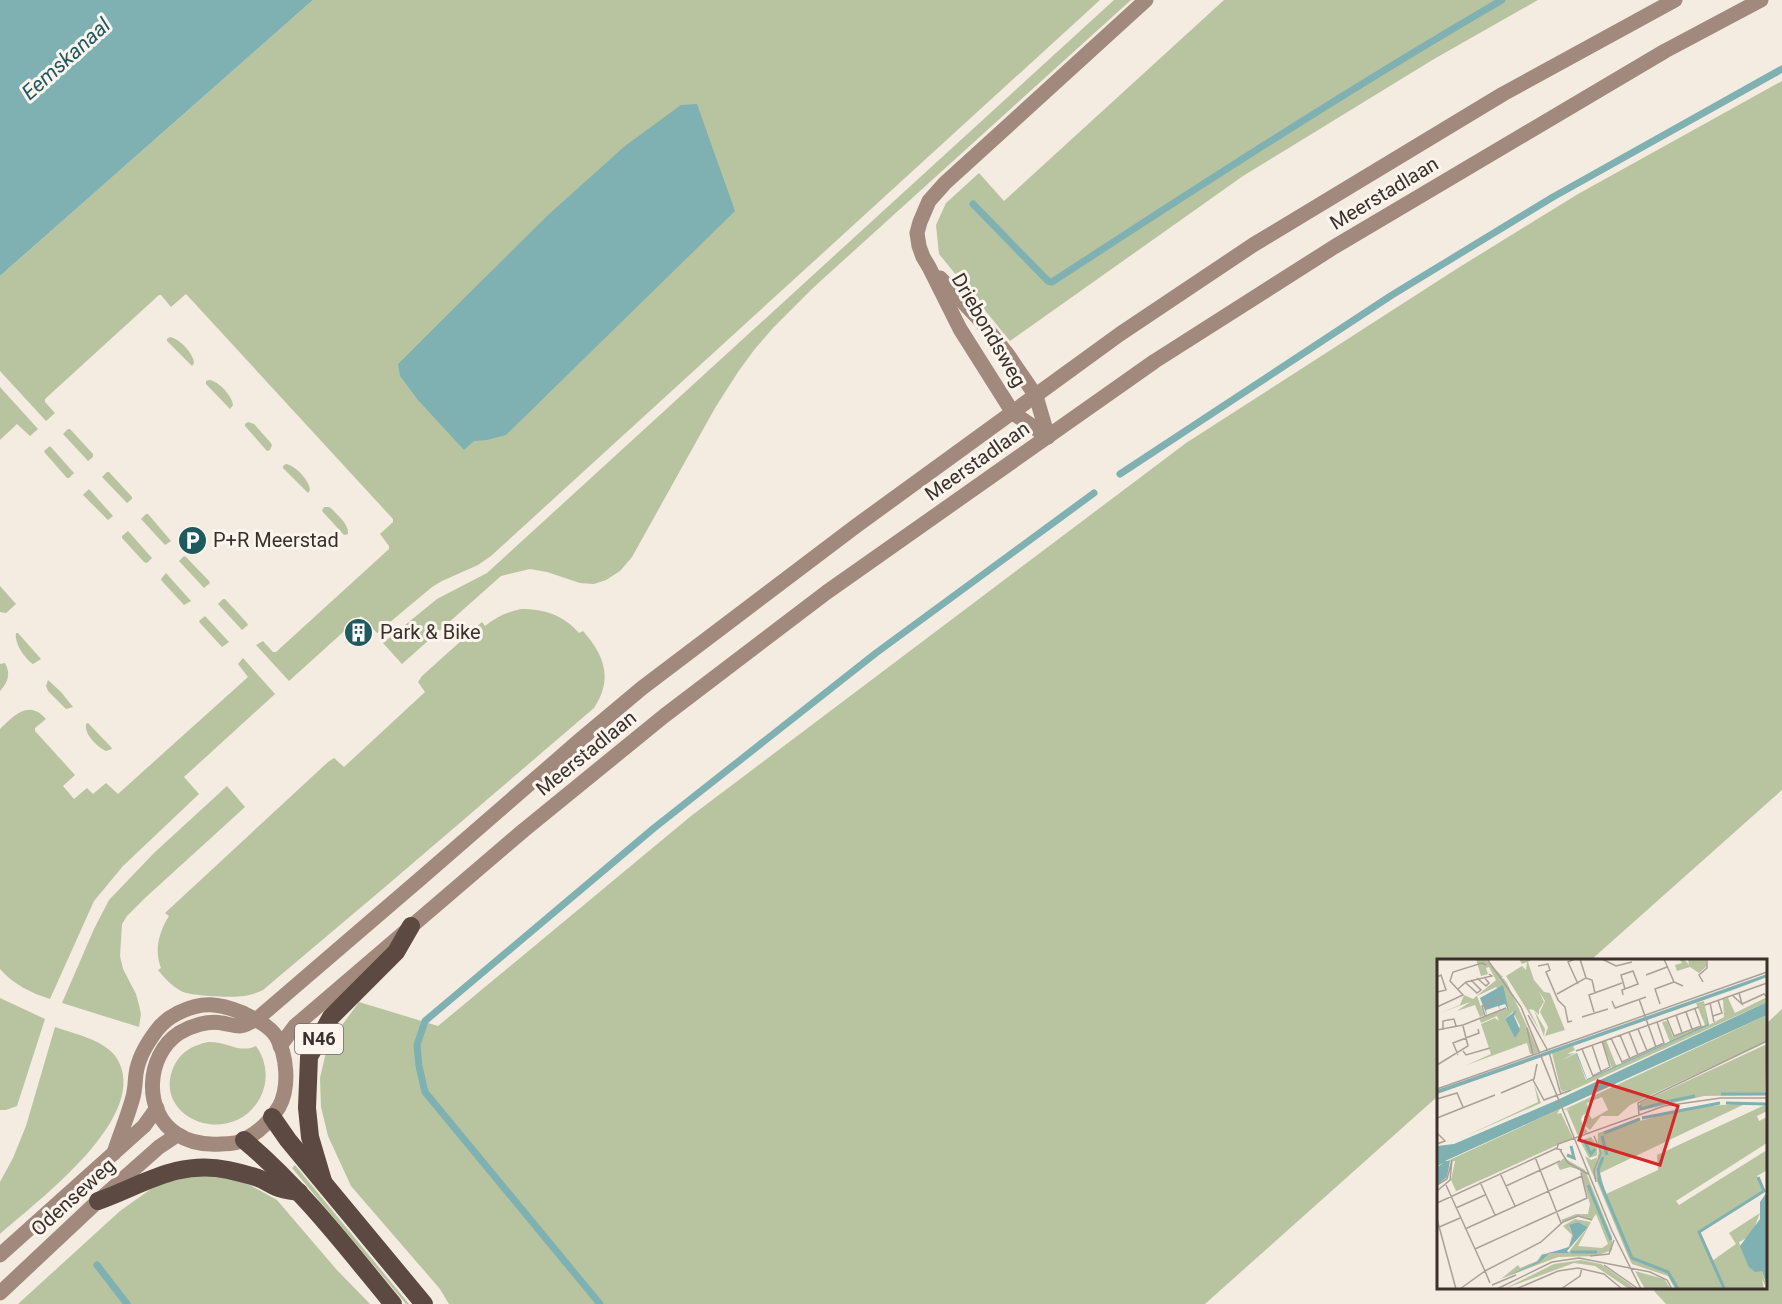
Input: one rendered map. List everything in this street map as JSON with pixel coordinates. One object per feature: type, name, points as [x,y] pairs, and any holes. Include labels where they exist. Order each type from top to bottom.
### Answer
[{"type":"highway","name":"N46","points":[[323,1181],[310,1137],[307,1108],[309,1057],[332,1017],[396,952],[411,926]]},
{"type":"highway","name":"N46","points":[[272,1117],[288,1140],[424,1304]]},
{"type":"highway","points":[[244,1140],[300,1192],[393,1304]]},
{"type":"highway","points":[[98,1201],[154,1176],[197,1167],[224,1169],[257,1177],[279,1188],[300,1192]]},
{"type":"main road","name":"Driebondsweg","points":[[1048,437],[1013,413],[960,329],[919,246],[917,233],[929,201],[945,183],[1146,0]]},
{"type":"main road","name":"Meerstadlaan","points":[[256,1019],[642,688],[856,526],[1120,334],[1253,245],[1503,94],[1675,0]]},
{"type":"main road","name":"Meerstadlaan","points":[[280,1046],[295,1026],[524,830],[664,716],[827,592],[1155,361],[1334,247],[1665,51],[1761,0]]},
{"type":"main road","name":"Driebondsweg","points":[[929,267],[979,319],[1008,355],[1036,396],[1048,437]]},
{"type":"main road","name":"Odenseweg","points":[[114,1153],[134,1095],[136,1072],[142,1053],[157,1029],[168,1018],[191,1006],[210,1004],[228,1007],[256,1019]]},
{"type":"main road","points":[[256,1019],[270,1030],[280,1046],[285,1063],[283,1095],[279,1106],[261,1129],[244,1140],[225,1144],[193,1141],[177,1135],[168,1126],[157,1108],[153,1091],[154,1068],[160,1051],[177,1035],[190,1027],[219,1022],[241,1026],[256,1019]]},
{"type":"main road","name":"Odenseweg","points":[[0,1255],[144,1126],[157,1108]]},
{"type":"main road","name":"Odenseweg","points":[[0,1293],[98,1201],[159,1147],[177,1135]]},
{"type":"green space","points":[[313,0],[1100,0],[491,556],[478,565],[432,587],[377,633],[361,616],[289,681],[256,645],[263,641],[273,652],[276,652],[389,549],[380,534],[393,522],[393,519],[186,294],[171,307],[159,295],[45,399],[55,413],[46,421],[0,371],[0,276]]},
{"type":"green space","points":[[1114,0],[1131,0],[814,287],[773,328],[738,372],[715,408],[632,557],[620,571],[594,584],[580,583],[530,569],[501,576],[402,664],[383,643],[437,599],[487,573]]},
{"type":"green space","points":[[1224,0],[1538,0],[1434,59],[1243,176],[1010,341],[939,254],[936,225],[946,203],[979,173],[1004,201]]},
{"type":"green space","points":[[1782,81],[1782,790],[1592,959],[1437,959],[1437,1097],[1205,1304],[449,1304],[440,1289],[351,1186],[328,1136],[321,1107],[320,1078],[326,1052],[337,1032],[359,1002],[438,1026],[691,816],[1186,443],[1458,268],[1578,194]]},
{"type":"green space","points":[[170,337],[178,340],[189,351],[194,363],[192,366],[167,341]]},
{"type":"green space","points":[[209,380],[217,383],[228,393],[233,405],[230,409],[206,384]]},
{"type":"green space","points":[[0,387],[38,429],[30,436],[17,424],[0,440]]},
{"type":"green space","points":[[248,422],[254,424],[270,442],[272,445],[270,450],[267,451],[245,426]]},
{"type":"green space","points":[[68,429],[93,454],[88,461],[63,434]]},
{"type":"green space","points":[[50,446],[74,473],[69,478],[45,453],[44,451]]},
{"type":"green space","points":[[286,464],[298,470],[305,478],[310,490],[308,493],[283,468]]},
{"type":"green space","points":[[107,472],[132,497],[127,503],[102,477]]},
{"type":"green space","points":[[89,489],[113,516],[108,520],[83,495]]},
{"type":"green space","points":[[324,507],[329,507],[340,517],[347,527],[348,534],[344,535],[322,511]]},
{"type":"green space","points":[[146,514],[171,541],[165,545],[141,519]]},
{"type":"green space","points":[[128,531],[152,558],[147,563],[122,538]]},
{"type":"green space","points":[[184,556],[209,581],[210,583],[204,588],[179,561]]},
{"type":"green space","points":[[166,573],[191,601],[184,605],[161,580]]},
{"type":"green space","points":[[0,586],[16,604],[6,613],[0,612]]},
{"type":"green space","points":[[223,599],[247,623],[248,625],[242,630],[218,604]]},
{"type":"green space","points":[[521,609],[538,610],[560,617],[579,633],[583,631],[591,640],[601,659],[605,677],[600,697],[594,708],[263,990],[239,997],[204,996],[183,992],[169,983],[158,970],[161,968],[158,955],[159,941],[169,916],[165,913],[328,762],[334,758],[344,767],[425,692],[418,682],[422,676],[482,622],[485,626],[502,615]]},
{"type":"green space","points":[[205,616],[229,642],[222,647],[200,623],[199,621]]},
{"type":"green space","points":[[16,633],[41,659],[33,664],[27,658],[18,646]]},
{"type":"green space","points":[[243,658],[275,694],[184,777],[199,794],[123,866],[94,901],[50,999],[17,984],[0,969],[0,729],[22,712],[33,710],[39,713],[46,719],[35,728],[35,731],[75,775],[63,786],[74,799],[87,788],[93,794],[106,783],[118,794],[248,677],[238,664]]},
{"type":"green space","points":[[5,663],[8,678],[0,691],[0,664]]},
{"type":"green space","points":[[48,680],[73,707],[66,709],[48,691],[46,686]]},
{"type":"green space","points":[[88,723],[112,749],[106,751],[92,740],[86,728]]},
{"type":"green space","points":[[227,786],[245,807],[145,898],[122,924],[120,956],[123,969],[139,1005],[141,1014],[139,1027],[62,1003],[109,900],[154,853]]},
{"type":"green space","points":[[0,998],[45,1019],[17,1106],[6,1110],[0,1110]]},
{"type":"green space","points":[[1782,1009],[1782,1304],[1666,1304],[1654,1291],[1657,1289],[1767,1289],[1767,1023]]},
{"type":"green space","points":[[55,1027],[96,1041],[116,1057],[123,1080],[119,1104],[106,1130],[86,1155],[63,1179],[0,1234],[0,1182],[26,1126]]},
{"type":"green space","points":[[208,1042],[244,1049],[256,1046],[263,1058],[266,1078],[260,1098],[247,1114],[231,1122],[213,1125],[196,1121],[182,1112],[173,1099],[170,1083],[175,1064],[189,1049]]},
{"type":"green space","points":[[295,1165],[409,1304],[406,1304],[292,1168]]},
{"type":"green space","points":[[209,1175],[239,1179],[277,1200],[336,1269],[370,1304],[18,1304],[120,1211],[151,1189],[182,1178]]},
{"type":"water","name":"Eemskanaal","points":[[0,0],[313,0],[0,276]]},
{"type":"water","points":[[697,104],[735,211],[506,435],[474,441],[464,450],[418,400],[400,376],[398,364],[548,215],[625,146],[681,105]]},
{"type":"waterway","points":[[973,204],[1048,281],[1052,282],[1332,103],[1502,0]]},
{"type":"waterway","points":[[1120,474],[1392,295],[1553,197],[1782,69]]},
{"type":"waterway","points":[[600,1304],[425,1092],[417,1045],[425,1021],[654,828],[876,653],[1094,493]]},
{"type":"waterway","points":[[97,1265],[127,1304]]},
{"type":"place","name":"P+R Meerstad","points":[[192,540]]},
{"type":"place","name":"Park & Bike","points":[[359,632]]}]
